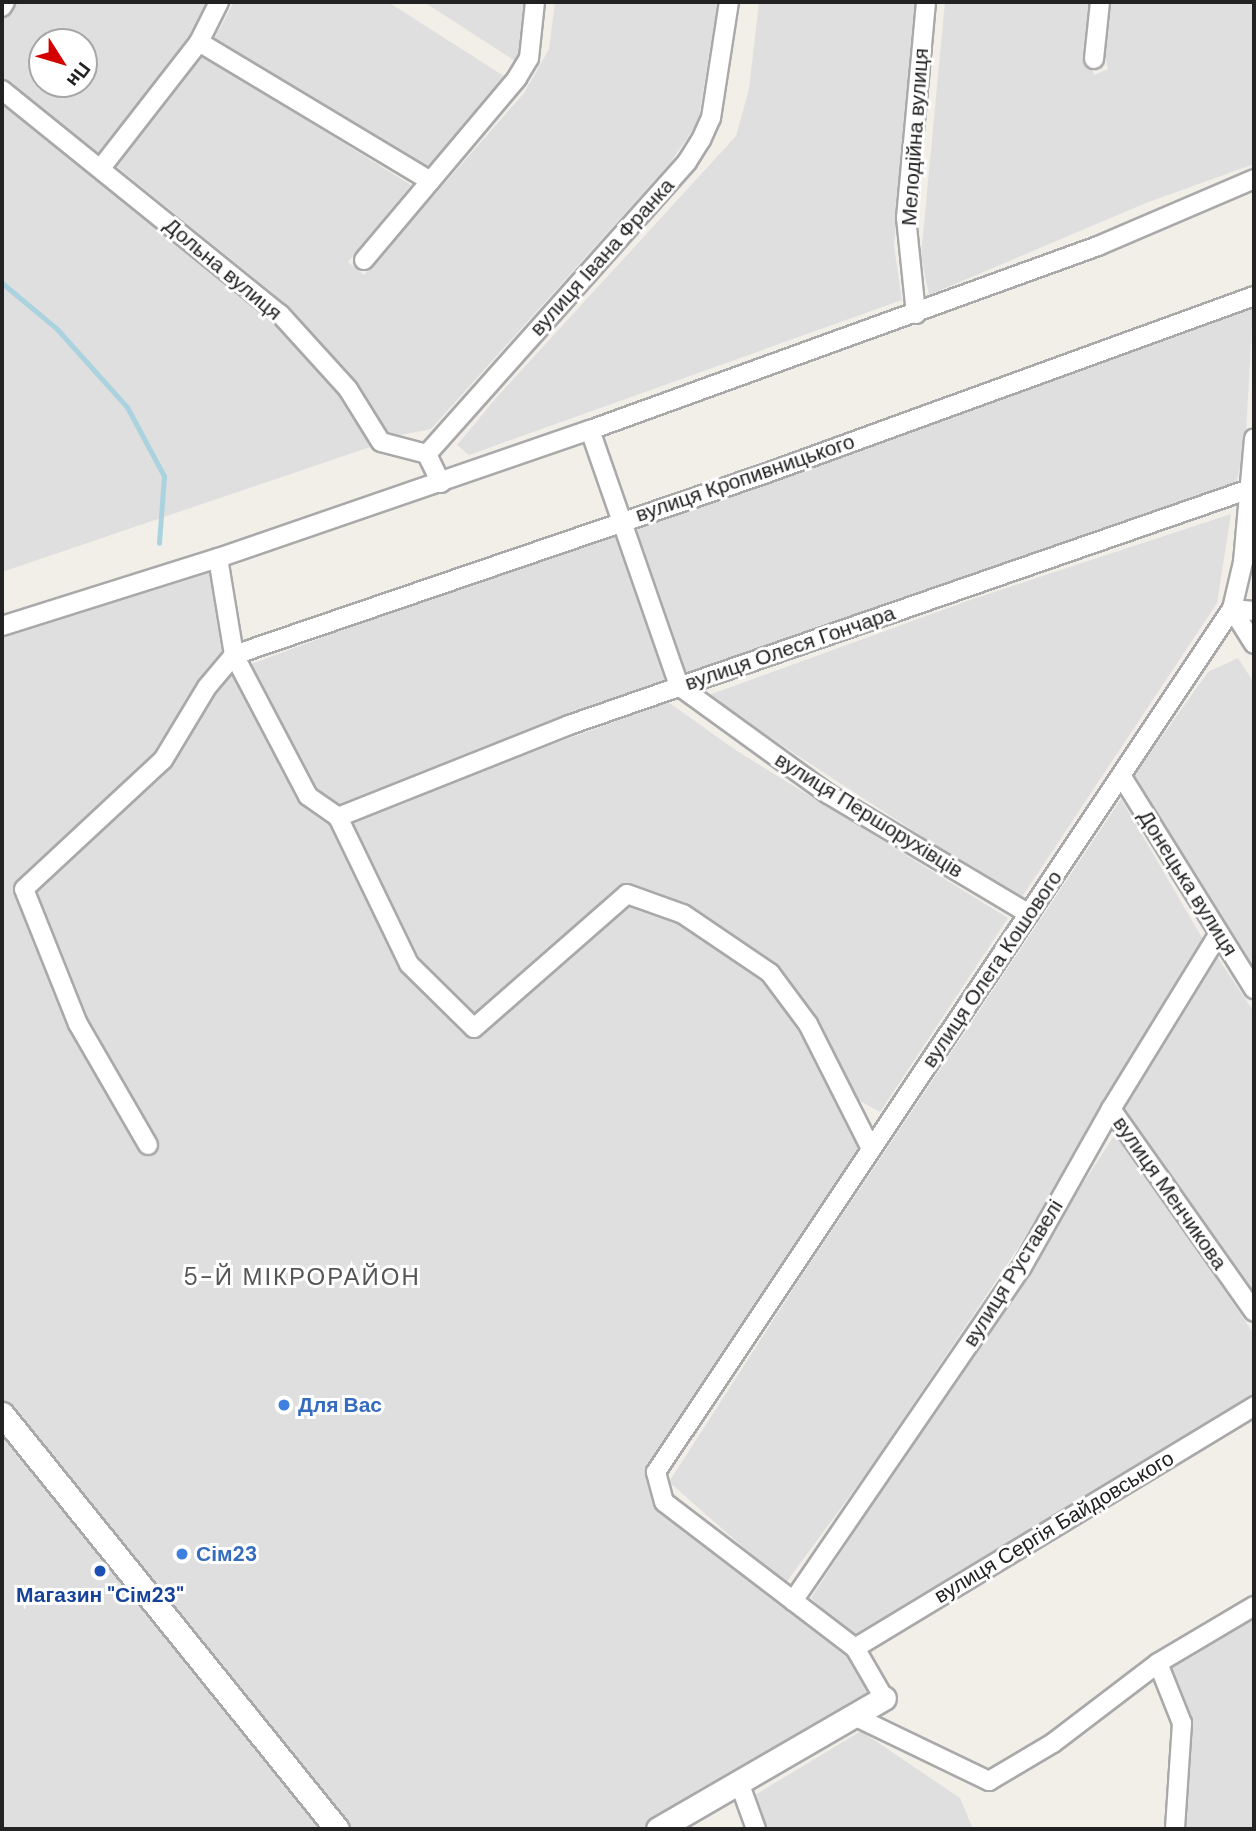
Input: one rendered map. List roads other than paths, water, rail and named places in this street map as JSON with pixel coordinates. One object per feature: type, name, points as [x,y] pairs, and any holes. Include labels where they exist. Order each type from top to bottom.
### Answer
[{"type":"street","points":[[2,7],[5,2]]},
{"type":"street","points":[[101,168],[199,42],[219,2]]},
{"type":"street","points":[[364,260],[517,78],[528,58],[535,2]]},
{"type":"street","name":"вулиця Івана Франка","points":[[427,454],[687,162],[711,118],[729,2]]},
{"type":"street","name":"Мелодійна вулиця","points":[[916,314],[906,218],[926,2]]},
{"type":"street","points":[[1094,59],[1100,2]]},
{"type":"street","points":[[199,42],[430,181]]},
{"type":"street","name":"Дольна вулиця","points":[[2,90],[280,314],[348,389],[381,442],[427,454]]},
{"type":"street","points":[[2,626],[218,558],[441,483],[916,314],[1098,246],[1254,179]]},
{"type":"street","name":"вулиця Кропивницького","points":[[234,654],[624,518],[764,474],[1254,296]]},
{"type":"street","points":[[590,430],[624,518],[679,686]]},
{"type":"street","name":"вулиця Олега Кошового","points":[[793,1601],[664,1502],[656,1472],[870,1147],[1122,777],[1232,609],[1243,562],[1247,490],[1254,438]]},
{"type":"street","points":[[427,454],[441,483]]},
{"type":"street","name":"вулиця Олеся Гончара","points":[[338,817],[569,725],[1247,490]]},
{"type":"street","points":[[218,558],[234,654],[308,796],[338,817],[409,964],[474,1028],[628,894],[683,914],[770,973],[807,1024],[870,1147]]},
{"type":"street","points":[[1232,609],[1254,611]]},
{"type":"street","points":[[1232,609],[1254,644]]},
{"type":"street","points":[[148,1145],[78,1024],[24,889],[163,760],[207,687],[234,654]]},
{"type":"street","name":"вулиця Першорухівців","points":[[679,686],[828,794],[1029,914]]},
{"type":"street","name":"Донецька вулиця","points":[[1122,777],[1254,989]]},
{"type":"street","name":"вулиця Руставелі","points":[[793,1601],[1021,1267],[1111,1109],[1218,935]]},
{"type":"street","name":"вулиця Менчикова","points":[[1111,1109],[1254,1311]]},
{"type":"street","name":"вулиця Сергія Байдовського","points":[[855,1648],[1254,1406]]},
{"type":"street","points":[[2,1414],[337,1829]]},
{"type":"street","points":[[658,1829],[884,1698],[855,1648],[793,1601]]},
{"type":"street","points":[[854,1716],[989,1781],[1053,1743],[1158,1663],[1254,1606]]},
{"type":"street","points":[[1158,1663],[1182,1723],[1175,1829]]},
{"type":"street","points":[[739,1782],[756,1829]]},
{"type":"waterway","points":[[2,283],[57,329],[127,407],[164,476],[159,543]]},
{"type":"place","name":"Для Вас","points":[[284,1405]]},
{"type":"place","name":"Сім23","points":[[182,1554]]},
{"type":"place","name":"Магазин \"Сім23\"","points":[[100,1571]]},
{"type":"district","name":"5-Й МІКРОРАЙОН","points":[[302,1277]]}]
